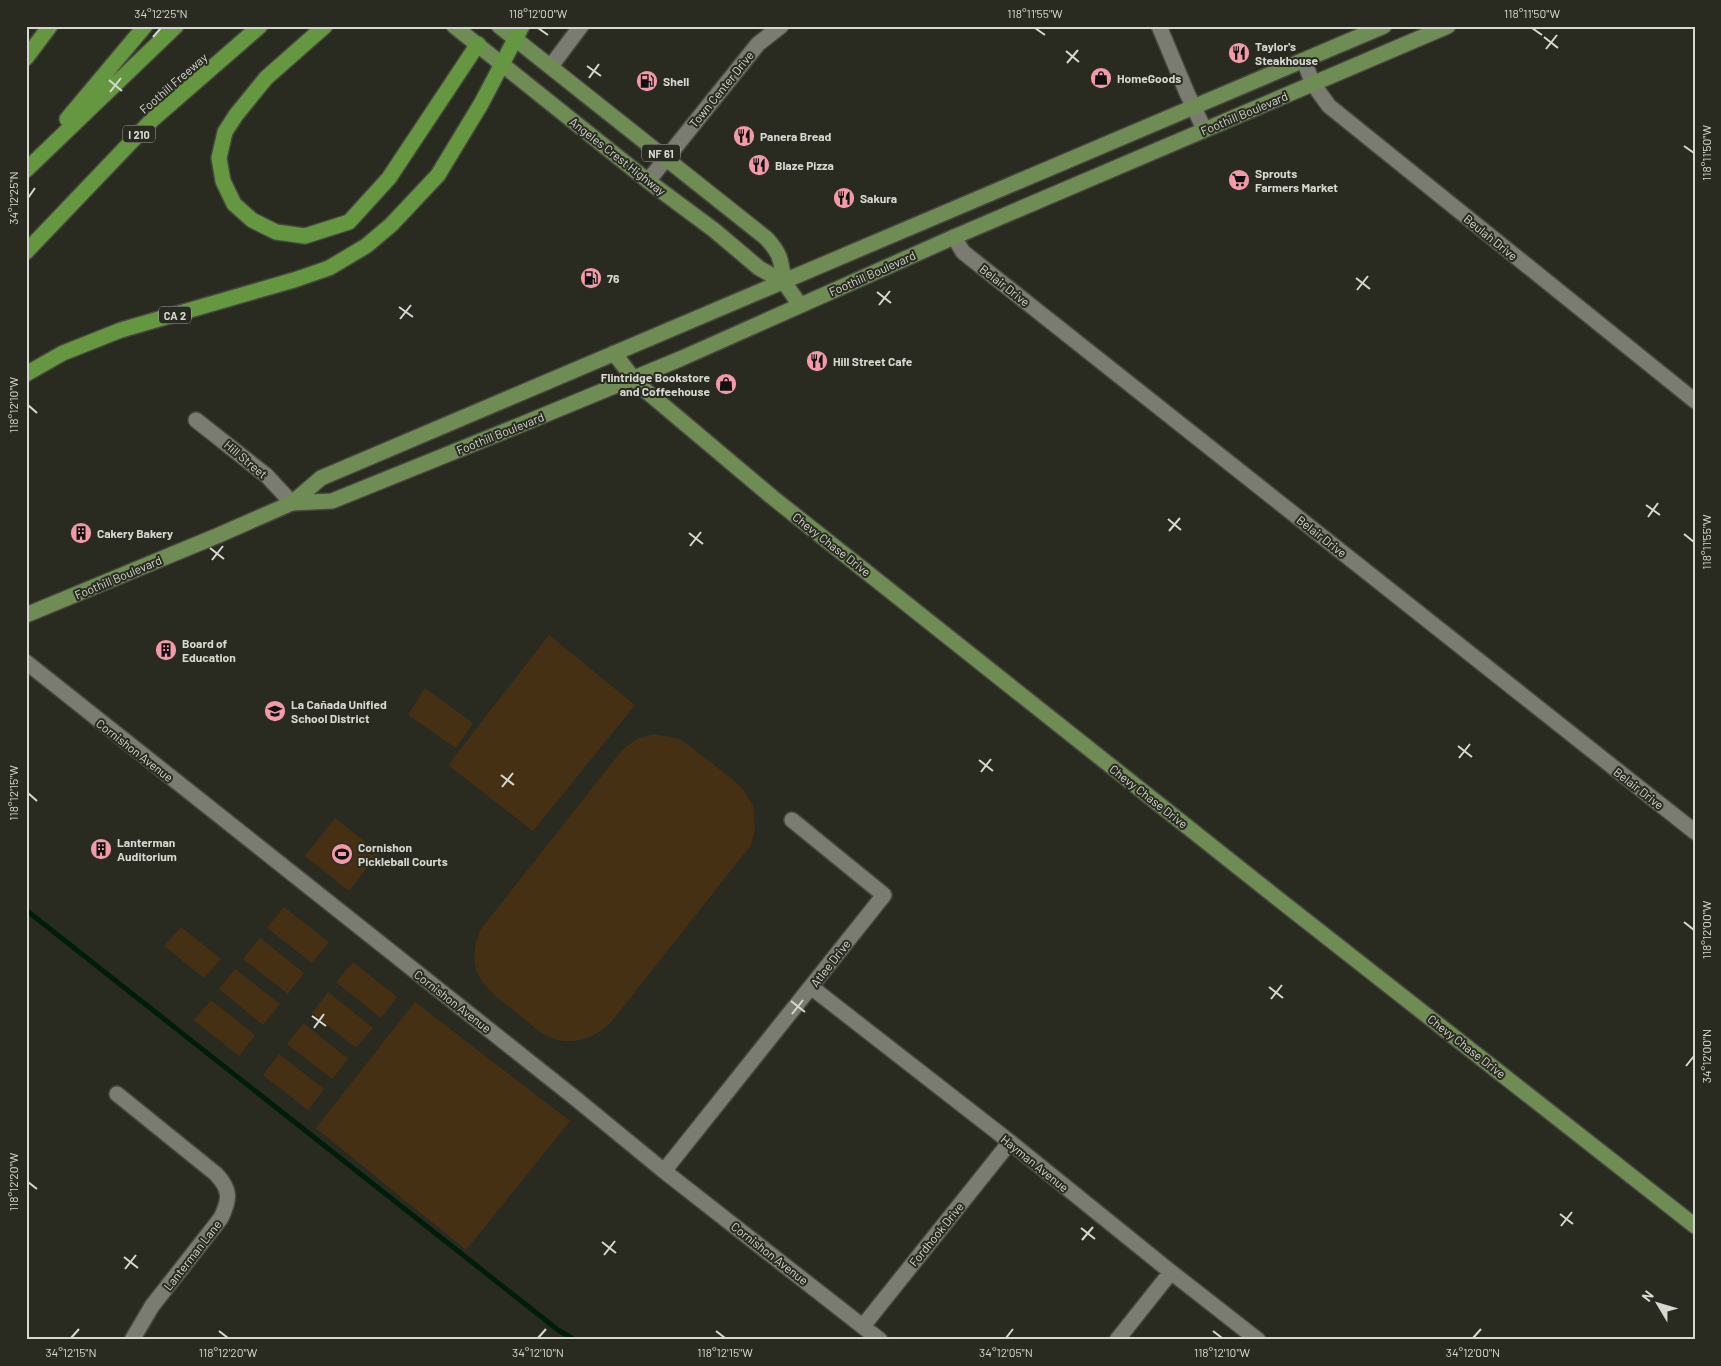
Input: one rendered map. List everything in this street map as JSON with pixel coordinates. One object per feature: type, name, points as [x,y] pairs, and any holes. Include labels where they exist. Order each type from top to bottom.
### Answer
[{"type":"highway","points":[[26,58],[50,26]]},
{"type":"highway","points":[[26,169],[146,26]]},
{"type":"highway","points":[[26,169],[176,26]]},
{"type":"highway","name":"Foothill Freeway","points":[[26,252],[152,120],[260,26]]},
{"type":"highway","points":[[325,26],[266,78],[236,115],[225,132],[219,158],[223,181],[234,204],[252,220],[276,232],[305,236],[349,222],[389,178],[478,44]]},
{"type":"highway","name":"CA 2","points":[[26,374],[63,353],[121,330],[294,280],[329,268],[366,246],[391,225],[438,175],[481,104],[519,33]]},
{"type":"main road","name":"Angeles Crest Highway","points":[[454,26],[648,181],[714,230],[759,268],[784,282],[800,305]]},
{"type":"main road","name":"Angeles Crest Highway","points":[[500,26],[519,33],[551,66],[766,238],[781,258],[784,282]]},
{"type":"main road","name":"Foothill Boulevard","points":[[26,615],[292,503],[321,478],[1384,26]]},
{"type":"main road","name":"Foothill Boulevard","points":[[292,503],[332,501],[633,378],[1204,129],[1448,26]]},
{"type":"main road","points":[[944,214],[954,237]]},
{"type":"main road","name":"Chevy Chase Drive","points":[[614,353],[645,390],[772,497],[1272,894],[1695,1226]]},
{"type":"street","points":[[551,66],[581,26]]},
{"type":"street","name":"Town Center Drive","points":[[648,181],[758,44],[781,26]]},
{"type":"street","points":[[1158,26],[1204,129]]},
{"type":"street","name":"Beulah Drive","points":[[1304,61],[1313,84],[1329,106],[1695,401]]},
{"type":"street","name":"Belair Drive","points":[[954,237],[963,252],[1695,832]]},
{"type":"street","name":"Hill Street","points":[[196,420],[267,476],[292,503]]},
{"type":"street","name":"Cornishon Avenue","points":[[26,662],[575,1098],[664,1171],[880,1340]]},
{"type":"street","name":"Atlee Drive","points":[[664,1171],[884,895],[792,820]]},
{"type":"street","name":"Hayman Avenue","points":[[811,987],[1010,1142],[1170,1272],[1258,1340]]},
{"type":"street","name":"Lanterman Lane","points":[[117,1094],[216,1174],[224,1183],[228,1194],[226,1207],[221,1218],[152,1306],[132,1340]]},
{"type":"street","name":"Fordhook Drive","points":[[863,1326],[1010,1142]]},
{"type":"street","points":[[1117,1340],[1170,1272]]},
{"type":"shaded area","points":[[549,635],[635,705],[533,831],[448,765]]},
{"type":"shaded area","points":[[425,688],[473,723],[456,748],[408,715]]},
{"type":"shaded area","points":[[654,734],[680,739],[743,789],[753,806],[755,829],[751,845],[612,1021],[598,1032],[583,1039],[575,1041],[558,1040],[545,1035],[537,1029],[496,996],[480,979],[474,958],[481,929],[623,749],[637,739]]},
{"type":"shaded area","name":"Cornishon Pickleball Courts","points":[[335,818],[379,853],[349,891],[305,856]]},
{"type":"shaded area","points":[[284,907],[329,942],[312,963],[267,928]]},
{"type":"shaded area","points":[[181,927],[221,959],[204,978],[164,946]]},
{"type":"shaded area","points":[[260,938],[304,973],[288,994],[243,959]]},
{"type":"shaded area","points":[[353,962],[397,997],[381,1018],[336,982]]},
{"type":"shaded area","points":[[235,969],[280,1004],[263,1025],[219,989]]},
{"type":"shaded area","points":[[328,992],[373,1028],[356,1048],[312,1013]]},
{"type":"shaded area","points":[[211,1000],[255,1035],[239,1056],[194,1020]]},
{"type":"shaded area","points":[[415,1002],[570,1121],[466,1250],[316,1128]]},
{"type":"shaded area","points":[[304,1023],[348,1059],[332,1079],[287,1044]]},
{"type":"shaded area","points":[[279,1054],[324,1089],[308,1110],[263,1075]]},
{"type":"waterway","points":[[26,910],[558,1330],[575,1340]]},
{"type":"place","name":"Taylor's Steakhouse","points":[[1239,53]]},
{"type":"place","name":"HomeGoods","points":[[1101,78]]},
{"type":"place","name":"Shell","points":[[647,81]]},
{"type":"place","name":"Panera Bread","points":[[744,136]]},
{"type":"place","name":"Blaze Pizza","points":[[759,165]]},
{"type":"place","name":"Sprouts Farmers Market","points":[[1239,180]]},
{"type":"place","name":"Sakura","points":[[844,198]]},
{"type":"place","name":"76","points":[[591,278]]},
{"type":"place","name":"Hill Street Cafe","points":[[817,361]]},
{"type":"place","name":"Flintridge Bookstore and Coffeehouse","points":[[726,384]]},
{"type":"place","name":"Cakery Bakery","points":[[81,533]]},
{"type":"place","name":"Board of Education","points":[[166,650]]},
{"type":"place","name":"La Cañada Unified School District","points":[[275,711]]},
{"type":"place","name":"Lanterman Auditorium","points":[[101,849]]},
{"type":"place","name":"Cornishon Pickleball Courts","points":[[342,854]]}]
